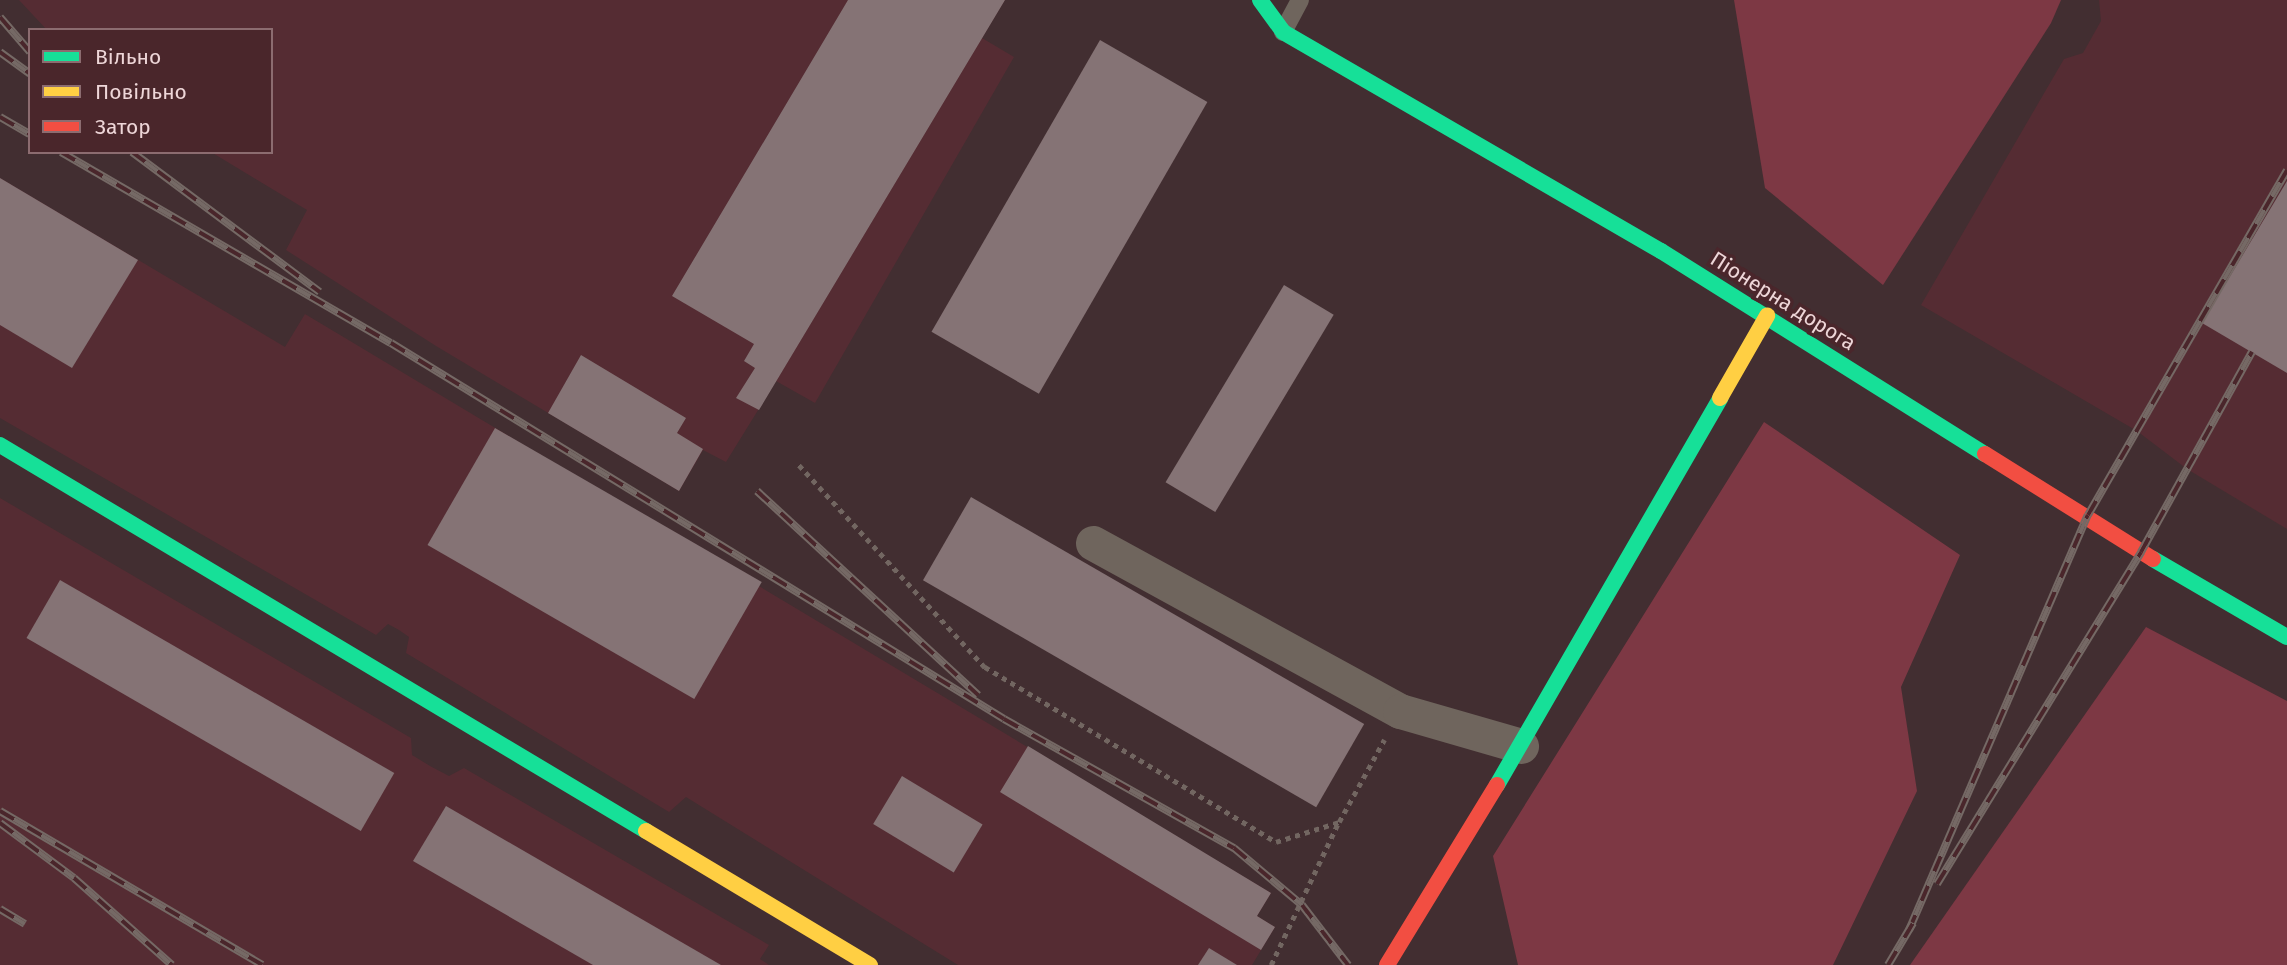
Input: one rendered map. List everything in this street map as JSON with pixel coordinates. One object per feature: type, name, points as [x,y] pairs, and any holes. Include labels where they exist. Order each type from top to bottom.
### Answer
[{"type":"street","name":"Піонерна дорога","points":[[1260,0],[1283,32],[1767,316],[2141,552],[2287,637]]},
{"type":"street","points":[[1387,965],[1521,746],[1767,316]]},
{"type":"street","points":[[0,444],[870,965]]},
{"type":"street","points":[[1093,544],[1400,711],[1521,746]]},
{"type":"lane","points":[[1283,32],[1300,0]]},
{"type":"path","points":[[799,465],[985,667],[1276,842],[1339,822]]},
{"type":"path","points":[[1271,965],[1302,905],[1339,822],[1400,711]]},
{"type":"path","points":[[1302,905],[1348,965]]},
{"type":"shaded area","points":[[19,0],[1005,0],[982,38],[1014,57],[815,403],[776,381],[726,462],[703,450],[679,491],[436,346],[286,250],[307,210],[214,154],[273,154],[273,28],[45,28]]},
{"type":"shaded area","points":[[1734,0],[2061,0],[2051,23],[1883,285],[1765,188]]},
{"type":"shaded area","points":[[2099,0],[2287,0],[2287,529],[2187,469],[2137,431],[1921,305],[2064,59],[2083,53],[2101,21]]},
{"type":"shaded area","points":[[0,178],[285,347],[305,314],[1271,893],[1257,916],[1275,927],[1252,965],[958,965],[686,797],[669,812],[406,653],[409,637],[399,630],[388,624],[376,635],[0,418]]},
{"type":"shaded area","points":[[1764,422],[1960,555],[1901,687],[1917,791],[1833,965],[1518,965],[1493,856]]},
{"type":"shaded area","points":[[0,498],[411,738],[412,755],[430,766],[449,776],[464,768],[769,945],[760,959],[769,965],[0,965]]},
{"type":"shaded area","points":[[2146,627],[2287,701],[2287,965],[1910,965]]},
{"type":"building","points":[[848,0],[1005,0],[759,410],[736,398],[755,368],[744,361],[754,344],[672,296]]},
{"type":"building","points":[[1100,40],[1207,102],[1039,394],[932,332]]},
{"type":"building","points":[[0,178],[138,260],[72,368],[0,325]]},
{"type":"building","points":[[2287,181],[2287,373],[2202,323]]},
{"type":"building","points":[[1284,285],[1334,315],[1215,512],[1166,482]]},
{"type":"building","points":[[581,355],[686,418],[677,433],[703,449],[679,491],[548,413]]},
{"type":"building","points":[[495,428],[762,582],[694,699],[428,545]]},
{"type":"building","points":[[971,497],[1364,724],[1316,807],[923,580]]},
{"type":"building","points":[[60,580],[394,773],[361,831],[26,638]]},
{"type":"building","points":[[1028,746],[1271,893],[1257,916],[1275,927],[1261,950],[1000,792]]},
{"type":"building","points":[[902,776],[983,824],[954,872],[873,824]]},
{"type":"building","points":[[446,806],[721,965],[593,965],[413,861]]},
{"type":"building","points":[[1209,948],[1237,965],[1198,965]]},
{"type":"railway","points":[[0,17],[28,50]]},
{"type":"railway","points":[[0,52],[28,73]]},
{"type":"railway","points":[[0,117],[28,133]]},
{"type":"railway","points":[[64,154],[391,343],[1004,719],[1234,848],[1302,905],[1348,965]]},
{"type":"railway","points":[[135,154],[320,292]]},
{"type":"railway","points":[[1909,930],[2088,515],[2287,170]]},
{"type":"railway","points":[[1937,884],[2141,552],[2252,352]]},
{"type":"railway","points":[[757,491],[978,695]]},
{"type":"railway","points":[[0,811],[262,965]]},
{"type":"railway","points":[[0,823],[74,878],[172,965]]},
{"type":"railway","points":[[0,909],[25,924]]},
{"type":"railway","points":[[1888,965],[1913,923]]},
{"type":"traffic: fast","points":[[1260,0],[1283,32],[1661,251],[1985,454]]},
{"type":"traffic: fast","points":[[1497,785],[1720,398]]},
{"type":"traffic: fast","points":[[0,445],[646,831]]},
{"type":"traffic: fast","points":[[2153,559],[2287,637]]},
{"type":"traffic: slow","points":[[1720,398],[1767,316]]},
{"type":"traffic: slow","points":[[646,831],[870,965]]},
{"type":"traffic: jam","points":[[1985,454],[2153,559]]},
{"type":"traffic: jam","points":[[1387,965],[1497,785]]}]
